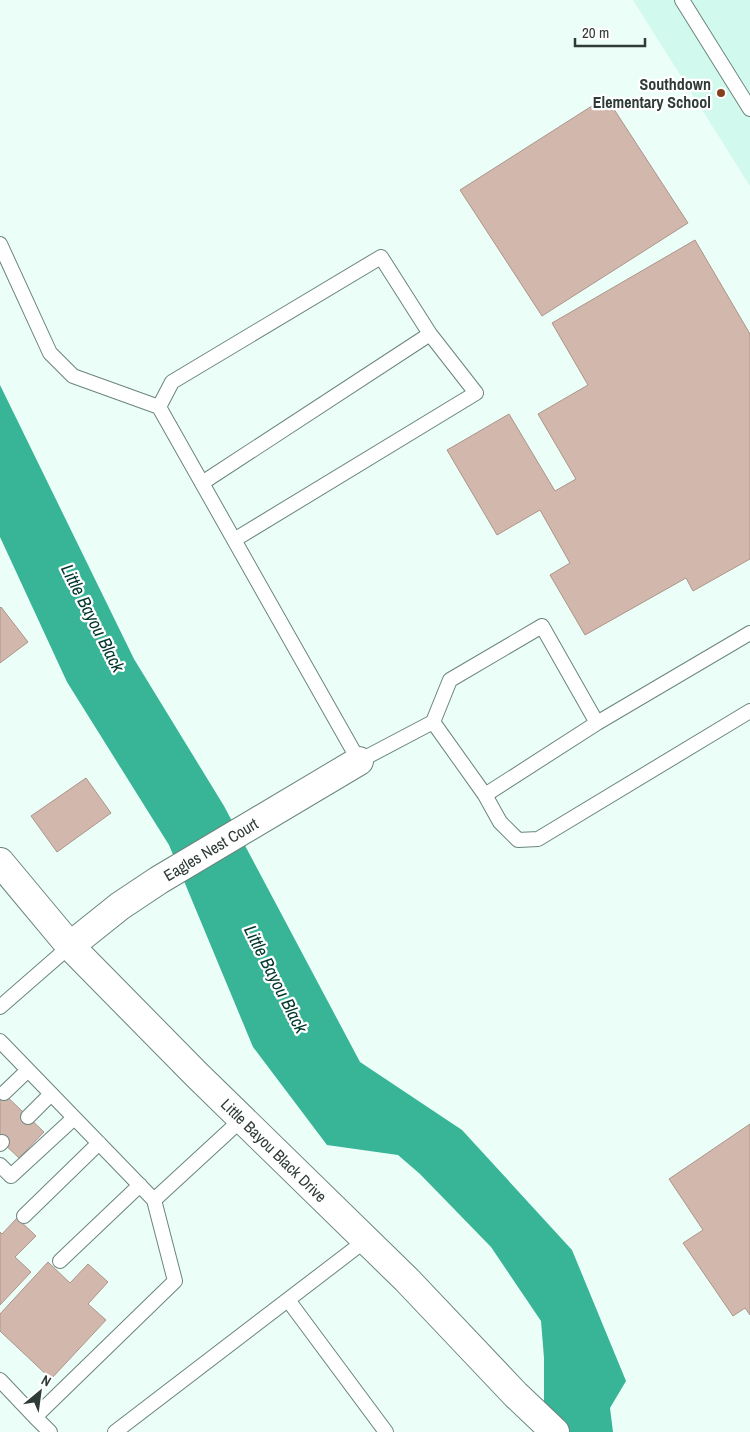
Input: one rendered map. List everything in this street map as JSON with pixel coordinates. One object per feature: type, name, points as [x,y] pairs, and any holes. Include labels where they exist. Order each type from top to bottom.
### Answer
[{"type":"main road","name":"Eagles Nest Court","points":[[70,946],[120,906],[160,880],[257,820],[359,761]]},
{"type":"main road","name":"Little Bayou Black Drive","points":[[0,862],[70,946],[242,1119],[407,1280],[516,1395],[555,1432]]},
{"type":"lane","points":[[682,0],[750,109]]},
{"type":"lane","points":[[0,244],[50,352],[74,376],[159,407],[359,761],[433,722],[450,680],[542,626],[597,723]]},
{"type":"lane","points":[[159,407],[172,382],[381,257],[430,334],[476,393],[234,540]]},
{"type":"lane","points":[[202,483],[430,334]]},
{"type":"lane","points":[[484,795],[597,723],[750,633]]},
{"type":"lane","points":[[433,722],[484,795],[500,822],[518,840],[538,839],[750,711]]},
{"type":"lane","points":[[0,1007],[70,946]]},
{"type":"lane","points":[[3,1050],[28,1070],[154,1200],[175,1281],[36,1417]]},
{"type":"lane","points":[[4,1093],[28,1070]]},
{"type":"lane","points":[[28,1117],[51,1094]]},
{"type":"lane","points":[[0,1165],[12,1176],[74,1118]]},
{"type":"lane","points":[[154,1200],[242,1119]]},
{"type":"lane","points":[[24,1216],[99,1143]]},
{"type":"lane","points":[[60,1261],[140,1186]]},
{"type":"lane","points":[[115,1432],[366,1240]]},
{"type":"lane","points":[[288,1300],[386,1432]]},
{"type":"lane","points":[[0,1380],[50,1432]]},
{"type":"shaded area","name":"Southdown Elementary School","points":[[633,0],[750,0],[750,186]]},
{"type":"water","name":"Little Bayou Black","points":[[0,385],[134,659],[224,806],[360,1062],[462,1130],[572,1250],[626,1381],[610,1408],[613,1432],[544,1432],[544,1358],[541,1321],[491,1247],[420,1174],[398,1155],[327,1145],[253,1047],[169,845],[67,682],[0,537]]},
{"type":"building","points":[[606,97],[688,223],[542,316],[460,190]]},
{"type":"building","points":[[695,240],[750,334],[750,559],[693,591],[686,578],[585,635],[550,575],[570,563],[540,510],[497,535],[447,450],[509,414],[555,491],[576,479],[538,414],[588,385],[552,323]]},
{"type":"building","points":[[0,608],[28,642],[0,663]]},
{"type":"building","points":[[86,778],[111,813],[57,852],[31,816]]},
{"type":"building","points":[[0,1090],[44,1132],[19,1158],[0,1140]]},
{"type":"building","points":[[750,1124],[750,1315],[745,1308],[733,1316],[683,1243],[703,1230],[669,1179]]},
{"type":"building","points":[[17,1218],[36,1236],[15,1257],[31,1272],[0,1305],[0,1232],[2,1234]]},
{"type":"building","points":[[48,1262],[70,1283],[88,1264],[108,1282],[88,1304],[106,1320],[51,1379],[0,1331],[0,1314]]},
{"type":"place","name":"Southdown Elementary School","points":[[721,93]]}]
